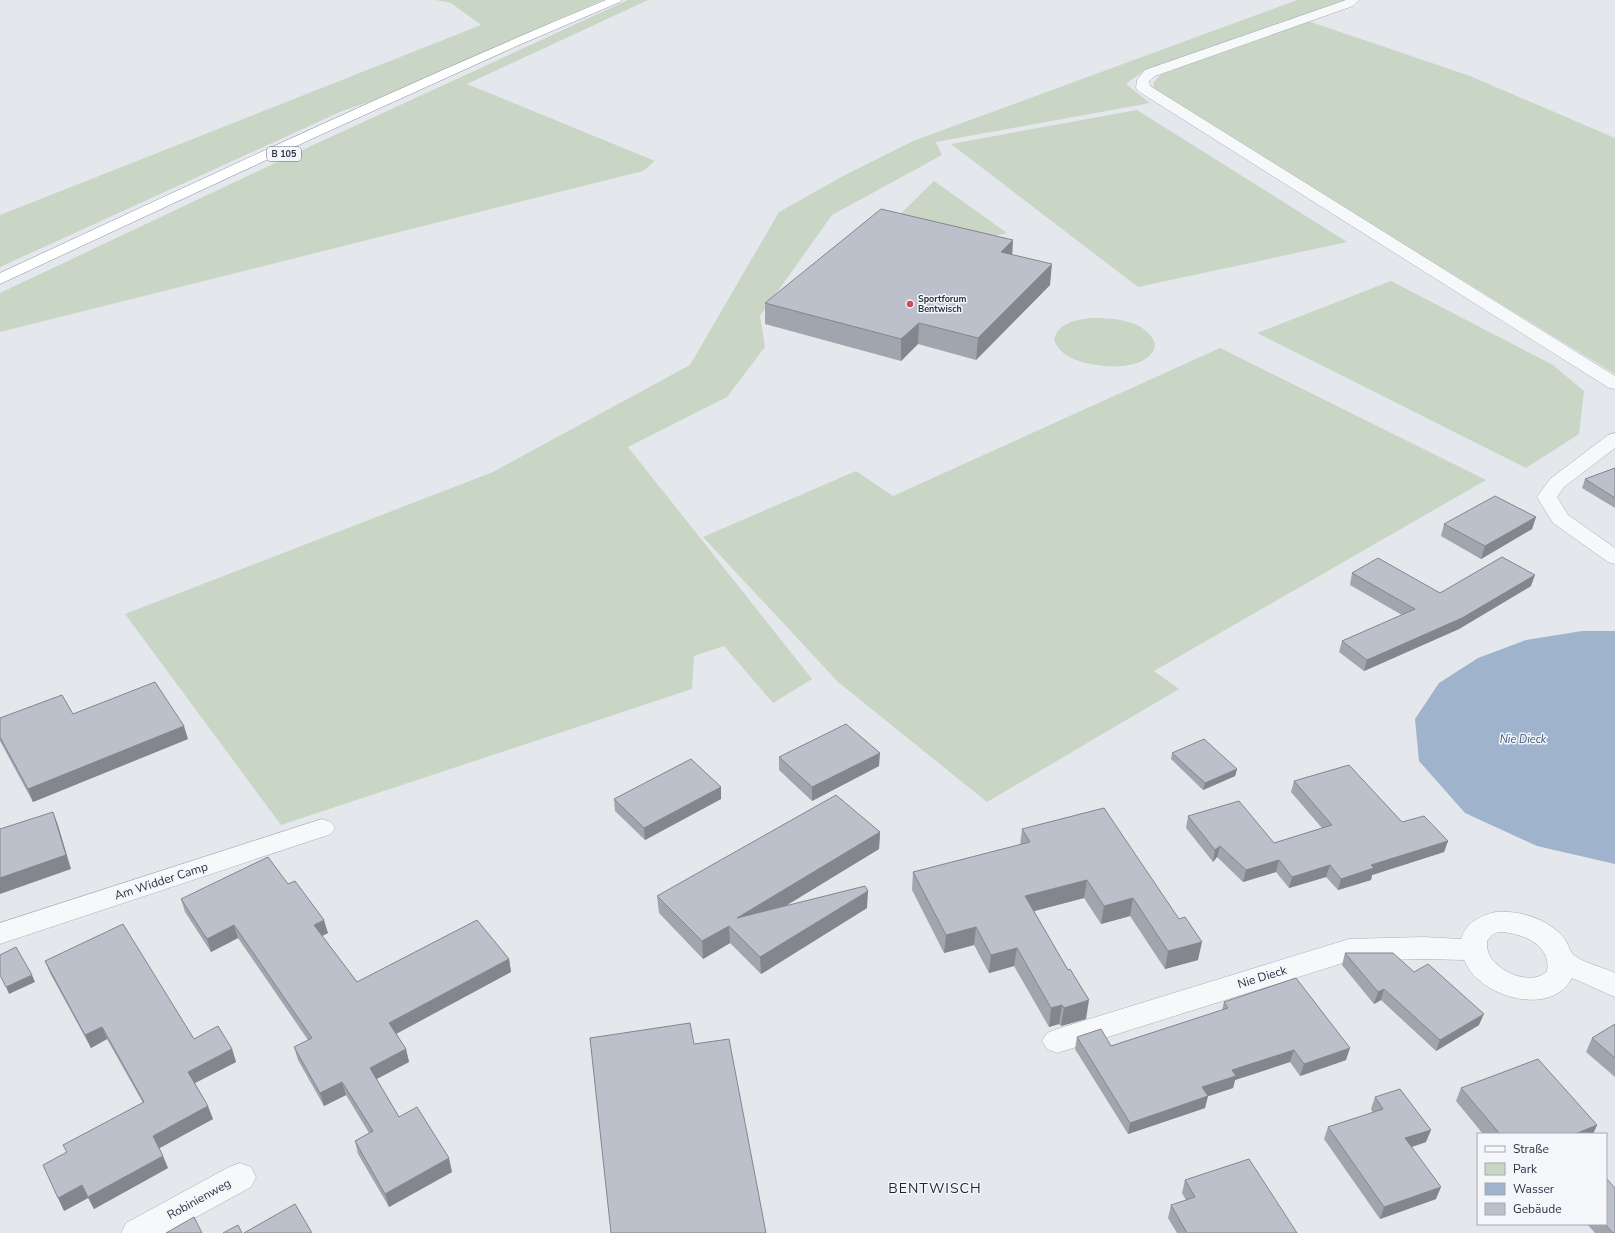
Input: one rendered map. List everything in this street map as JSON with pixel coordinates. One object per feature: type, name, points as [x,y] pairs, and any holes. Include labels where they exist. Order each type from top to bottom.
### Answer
[{"type":"highway","name":"B 105","points":[[0,288],[616,0]]},
{"type":"highway","name":"B 105","points":[[0,279],[313,133],[515,42],[569,21]]},
{"type":"street","points":[[1353,0],[1350,4],[1150,73],[1143,80],[1143,88],[1615,384]]},
{"type":"street","points":[[1615,439],[1557,482],[1547,498],[1560,519],[1615,558]]},
{"type":"street","name":"Am Widder Camp","points":[[0,934],[322,828]]},
{"type":"street","points":[[1510,922],[1529,927],[1546,936],[1558,949],[1563,963],[1560,976],[1550,985],[1533,989],[1514,986],[1495,977],[1480,964],[1473,950],[1473,938],[1479,929],[1493,923],[1510,922]]},
{"type":"street","name":"Nie Dieck","points":[[1057,1041],[1348,950],[1424,948],[1473,950]]},
{"type":"street","points":[[1563,963],[1615,986]]},
{"type":"street","name":"Robinienweg","points":[[137,1233],[240,1177]]},
{"type":"green space","points":[[436,0],[603,0],[390,95],[342,111],[0,267],[0,215],[481,25],[451,3]]},
{"type":"green space","points":[[628,0],[648,0],[467,84],[655,161],[643,171],[0,332],[0,293],[309,147]]},
{"type":"green space","points":[[1297,0],[1346,0],[1145,70],[1126,84],[1150,103],[936,142],[942,155],[832,215],[760,316],[765,347],[727,397],[628,447],[812,679],[773,703],[724,646],[694,656],[692,689],[281,825],[125,614],[493,472],[690,365],[779,212],[845,175],[913,141]]},
{"type":"green space","points":[[1308,21],[1470,76],[1615,138],[1615,374],[1153,90],[1154,82],[1160,75]]},
{"type":"green space","points":[[1137,110],[1347,242],[1138,287],[951,144]]},
{"type":"green space","points":[[934,181],[1007,233],[978,240],[891,223]]},
{"type":"green space","points":[[1391,281],[1553,365],[1584,391],[1579,434],[1526,468],[1257,333]]},
{"type":"green space","points":[[1091,318],[1116,319],[1141,327],[1148,332],[1153,339],[1155,346],[1152,353],[1140,362],[1131,365],[1108,366],[1086,363],[1076,360],[1063,353],[1054,340],[1059,330],[1063,326],[1073,321]]},
{"type":"green space","points":[[1220,348],[1486,480],[1154,671],[1179,689],[987,802],[838,682],[703,537],[856,471],[893,496]]},
{"type":"water","name":"Nie Dieck","points":[[1582,631],[1615,631],[1615,864],[1537,846],[1465,813],[1419,761],[1415,719],[1439,683],[1478,658],[1526,640]]},
{"type":"building","name":"Sportforum Bentwisch","points":[[881,209],[1013,240],[1001,252],[1052,264],[978,338],[919,323],[901,339],[765,303]]},
{"type":"building","points":[[1615,468],[1615,498],[1585,479]]},
{"type":"building","points":[[1495,496],[1536,517],[1485,546],[1444,524]]},
{"type":"building","points":[[1502,557],[1535,575],[1462,618],[1367,660],[1342,641],[1415,609],[1352,573],[1378,558],[1440,593]]},
{"type":"building","points":[[155,682],[184,726],[28,789],[0,737],[0,718],[62,695],[73,714]]},
{"type":"building","points":[[846,724],[880,753],[812,787],[779,757]]},
{"type":"building","points":[[1204,739],[1237,769],[1205,783],[1172,753]]},
{"type":"building","points":[[691,759],[721,787],[644,828],[614,799]]},
{"type":"building","points":[[1349,765],[1402,822],[1424,816],[1448,841],[1371,865],[1374,868],[1341,879],[1330,865],[1292,877],[1279,860],[1246,870],[1220,846],[1215,850],[1188,816],[1239,801],[1274,843],[1332,825],[1294,781]]},
{"type":"building","points":[[836,795],[880,832],[737,918],[865,886],[868,891],[760,957],[729,926],[702,941],[657,896]]},
{"type":"building","points":[[1104,808],[1179,919],[1185,917],[1202,942],[1168,951],[1133,898],[1104,906],[1087,880],[1025,896],[1068,970],[1070,969],[1089,1000],[1064,1008],[1062,1005],[1051,1008],[1017,948],[991,955],[976,927],[946,935],[913,872],[1030,842],[1022,829]]},
{"type":"building","points":[[53,812],[66,855],[0,878],[0,829]]},
{"type":"building","points":[[268,857],[288,884],[295,881],[324,920],[314,925],[357,982],[477,920],[509,959],[389,1023],[406,1049],[370,1068],[399,1117],[417,1107],[449,1158],[385,1194],[355,1141],[373,1131],[342,1082],[320,1093],[294,1047],[312,1038],[234,925],[207,939],[181,899]]},
{"type":"building","points":[[123,924],[194,1039],[218,1026],[232,1049],[188,1072],[208,1106],[153,1136],[163,1156],[88,1197],[82,1185],[58,1198],[43,1165],[67,1152],[63,1145],[144,1102],[102,1027],[85,1035],[45,961]]},
{"type":"building","points":[[16,947],[32,975],[6,987],[0,975],[0,955]]},
{"type":"building","points":[[1345,953],[1393,953],[1414,972],[1428,964],[1484,1014],[1440,1040],[1384,989],[1378,992]]},
{"type":"building","points":[[1296,978],[1350,1048],[1304,1064],[1294,1050],[1232,1070],[1236,1076],[1202,1087],[1208,1096],[1130,1123],[1077,1037],[1101,1029],[1111,1046],[1228,1008],[1224,1002]]},
{"type":"building","points":[[690,1023],[694,1044],[729,1039],[766,1233],[611,1233],[590,1038]]},
{"type":"building","points":[[1615,1024],[1615,1058],[1592,1038]]},
{"type":"building","points":[[1538,1059],[1597,1125],[1577,1133],[1499,1133],[1461,1088]]},
{"type":"building","points":[[1400,1089],[1431,1130],[1405,1138],[1441,1187],[1384,1207],[1328,1127],[1383,1109],[1375,1097]]},
{"type":"building","points":[[1249,1159],[1297,1233],[1187,1233],[1171,1205],[1195,1197],[1185,1180]]},
{"type":"building","points":[[1607,1179],[1615,1188],[1615,1233],[1613,1233],[1606,1225]]},
{"type":"building","points":[[295,1204],[312,1233],[244,1233]]},
{"type":"building","points":[[194,1217],[202,1233],[166,1233]]},
{"type":"building","points":[[238,1225],[242,1233],[223,1233]]},
{"type":"place","name":"Sportforum Bentwisch","points":[[910,304]]},
{"type":"district","name":"BENTWISCH","points":[[935,1188]]}]
